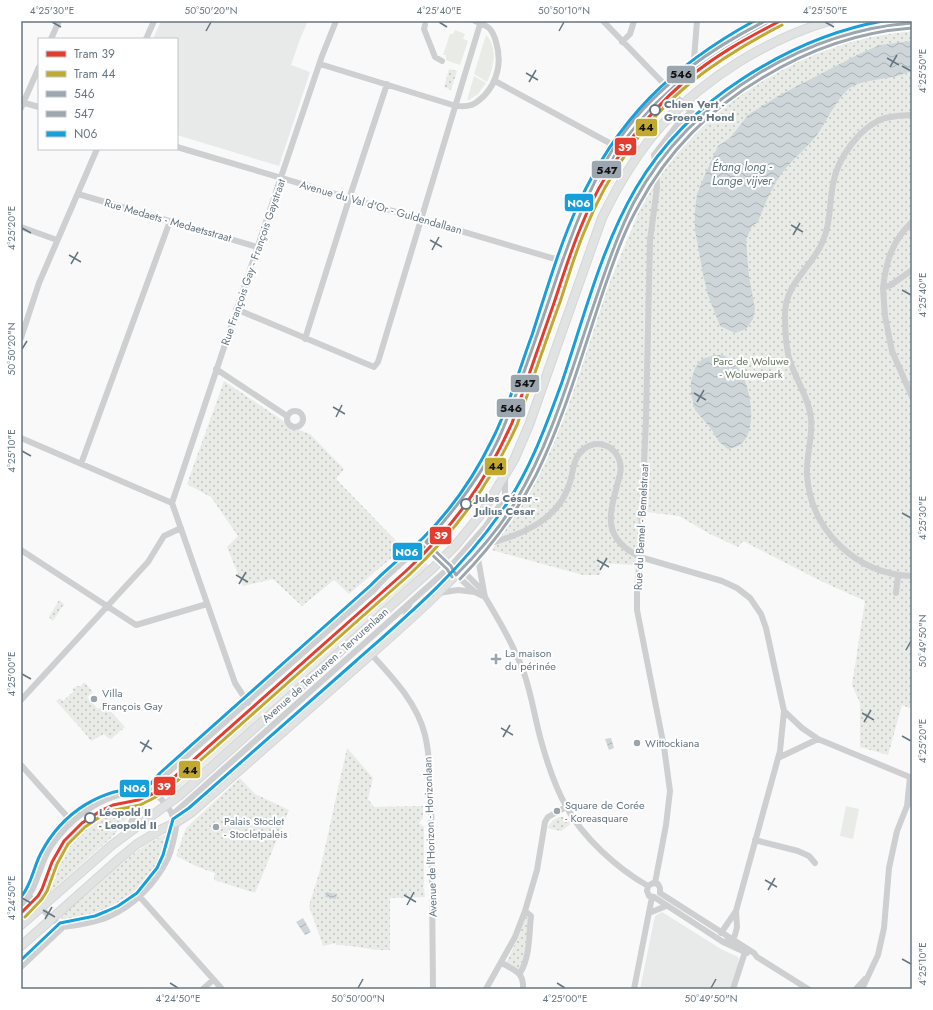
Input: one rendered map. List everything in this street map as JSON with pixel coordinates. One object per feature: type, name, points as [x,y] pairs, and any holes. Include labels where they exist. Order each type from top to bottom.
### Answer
[{"type":"main road","name":"Avenue de Tervueren - Tervurenlaan","points":[[21,925],[112,844],[166,806],[455,546],[482,513],[514,460],[529,425],[602,218],[612,197],[637,157],[661,127],[683,104],[711,81],[738,62],[782,38],[830,21]]},
{"type":"main road","name":"Avenue de Tervueren - Tervurenlaan","points":[[21,946],[137,844],[192,812],[402,626],[438,593],[484,545],[504,518],[523,488],[539,458],[553,424],[619,235],[632,206],[656,166],[698,119],[746,81],[778,62],[805,49],[836,38],[872,28],[912,23]]},
{"type":"street","points":[[51,38],[59,21]]},
{"type":"street","points":[[146,38],[154,21]]},
{"type":"street","name":"Rue François Gay - François Gaystraat","points":[[172,503],[236,309],[336,21]]},
{"type":"street","points":[[603,21],[698,119]]},
{"type":"street","points":[[622,42],[630,34],[634,21]]},
{"type":"street","points":[[696,62],[694,59],[697,21]]},
{"type":"street","name":"Avenue de Tervueren - Tervurenlaan","points":[[126,834],[129,826],[149,793],[163,777],[248,703],[375,589],[382,580],[426,542],[462,501],[480,474],[499,438],[517,392],[562,261],[583,206],[615,146],[637,117],[666,87],[696,62],[719,46],[765,21]]},
{"type":"street","points":[[236,309],[374,368],[378,362],[456,106],[479,22],[489,28],[495,38],[500,60],[495,81],[487,92],[473,105],[464,106],[456,106],[320,64]]},
{"type":"street","points":[[425,25],[424,28],[434,57],[442,61]]},
{"type":"street","points":[[38,69],[22,104],[38,107]]},
{"type":"street","points":[[495,81],[615,146]]},
{"type":"street","points":[[305,339],[386,84]]},
{"type":"street","name":"Avenue de Tervueren - Tervurenlaan","points":[[656,166],[654,155],[690,112]]},
{"type":"street","points":[[912,115],[884,118],[867,128],[842,158],[836,170],[832,184],[830,216],[823,243],[814,258],[792,287],[787,299],[785,314],[786,341],[790,360],[803,392],[811,419],[807,474],[809,492],[821,522],[839,546],[858,561],[876,570],[898,576],[912,576]]},
{"type":"street","name":"Avenue du Val d'Or - Guldendallaan","points":[[178,147],[562,261]]},
{"type":"street","points":[[21,338],[39,283],[97,150]]},
{"type":"street","name":"Rue du Bemel - Bemelstraat","points":[[655,883],[666,825],[670,791],[664,747],[637,610],[637,590],[640,557],[646,418],[650,240],[657,188],[656,166]]},
{"type":"street","name":"Rue Medaets - Medaetsstraat","points":[[78,194],[258,246]]},
{"type":"street","points":[[81,464],[170,221]]},
{"type":"street","points":[[912,222],[904,229],[894,245],[885,269],[883,288],[885,316],[892,351],[912,397]]},
{"type":"street","points":[[21,227],[57,240]]},
{"type":"street","points":[[883,288],[891,285],[912,270]]},
{"type":"street","points":[[216,369],[287,416]]},
{"type":"street","points":[[21,438],[172,503],[235,683],[248,703]]},
{"type":"street","points":[[484,545],[502,541],[528,530],[547,517],[557,507],[564,496],[569,484],[574,462],[580,452],[590,446],[602,445],[613,450],[621,463],[621,469],[612,505],[611,522],[613,533],[619,543],[640,557],[722,581],[737,588],[750,598],[761,614],[766,628],[784,711],[778,758],[736,911],[736,935],[732,940],[723,942]]},
{"type":"street","name":"Avenue de Tervueren - Tervurenlaan","points":[[172,815],[451,566],[486,526],[505,497],[505,477]]},
{"type":"street","points":[[21,700],[148,562],[164,536],[181,528]]},
{"type":"street","points":[[426,542],[451,566],[485,594]]},
{"type":"street","points":[[21,550],[136,625],[207,604]]},
{"type":"street","points":[[477,552],[485,594],[524,673],[532,697],[550,771],[566,807],[585,833],[605,854],[625,871],[648,886]]},
{"type":"street","points":[[459,572],[472,591]]},
{"type":"street","points":[[896,593],[898,576]]},
{"type":"street","points":[[438,593],[458,590],[485,594]]},
{"type":"street","name":"Avenue de Tervueren - Tervurenlaan","points":[[402,626],[410,603]]},
{"type":"street","name":"Avenue de l'Horizon - Horizonlaan","points":[[371,654],[401,689],[410,702],[424,734],[429,757],[431,784],[433,989]]},
{"type":"street","points":[[784,711],[802,728],[818,739],[911,778],[907,806],[897,831],[892,850],[884,928],[878,955],[862,989]]},
{"type":"street","points":[[778,758],[818,739]]},
{"type":"street","points":[[21,765],[72,822]]},
{"type":"street","points":[[21,905],[35,886],[46,856],[55,841],[72,822],[93,806],[107,799],[132,792],[149,793],[159,797],[177,822],[168,857],[161,870],[140,897],[109,916],[96,921],[64,927],[21,967]]},
{"type":"street","points":[[907,806],[912,800]]},
{"type":"street","points":[[486,989],[502,963],[525,912],[537,870],[545,822],[548,818],[566,807]]},
{"type":"street","points":[[755,840],[798,851],[809,856],[815,863]]},
{"type":"street","points":[[648,886],[655,883],[660,888],[660,894]]},
{"type":"street","points":[[648,886],[647,894],[723,942],[758,957],[808,989]]},
{"type":"street","points":[[653,897],[660,894]]},
{"type":"street","points":[[660,894],[754,953],[758,957]]},
{"type":"street","points":[[29,896],[52,919],[64,927]]},
{"type":"street","points":[[140,897],[222,989]]},
{"type":"street","points":[[634,989],[653,897]]},
{"type":"street","points":[[649,913],[666,906]]},
{"type":"street","points":[[723,942],[721,933],[736,911]]},
{"type":"street","points":[[520,973],[526,959],[531,916],[525,912]]},
{"type":"street","points":[[733,989],[746,952]]},
{"type":"street","points":[[502,963],[520,973],[523,981],[523,989]]},
{"type":"street","points":[[856,989],[867,977]]},
{"type":"street","points":[[203,989],[213,980]]},
{"type":"shaded area","points":[[161,21],[308,21],[291,65],[310,72],[279,166],[178,135],[178,38],[153,38]]},
{"type":"shaded area","points":[[662,912],[721,949],[738,957],[739,960],[731,989],[640,989],[655,916]]},
{"type":"green space","points":[[455,30],[465,34],[463,39],[468,41],[460,65],[446,60],[446,55],[443,55],[450,34],[453,34]]},
{"type":"green space","name":"Parc de Woluwe - Woluwepark","points":[[912,31],[912,709],[902,705],[888,755],[860,747],[860,703],[852,685],[865,601],[821,581],[743,541],[738,547],[710,534],[679,516],[639,511],[637,565],[600,563],[600,575],[583,575],[492,550],[525,497],[554,442],[609,284],[644,199],[672,156],[719,110],[771,74],[801,59],[853,41],[875,36]]},
{"type":"green space","points":[[486,35],[492,45],[494,58],[487,82],[474,74]]},
{"type":"green space","points":[[449,69],[457,71],[451,90],[444,87]]},
{"type":"green space","points":[[474,76],[486,83],[478,94],[467,100]]},
{"type":"green space","points":[[224,381],[294,428],[310,434],[344,469],[336,479],[403,548],[349,594],[334,580],[302,606],[273,579],[243,586],[227,547],[238,536],[211,497],[187,484]]},
{"type":"green space","points":[[426,563],[428,566],[173,794],[170,791],[329,651],[349,631]]},
{"type":"green space","points":[[59,600],[64,604],[53,621],[49,617]]},
{"type":"green space","points":[[84,682],[93,692],[87,697],[98,709],[104,704],[125,727],[111,739],[104,734],[91,741],[56,701],[60,698],[63,701],[74,691],[72,689],[81,686]]},
{"type":"green space","points":[[347,748],[373,778],[368,799],[374,807],[423,806],[423,818],[419,823],[424,827],[423,888],[425,897],[390,898],[390,950],[376,950],[336,945],[336,943],[323,946],[309,906],[320,870]]},
{"type":"green space","points":[[240,778],[255,794],[289,810],[255,893],[214,880],[215,873],[198,867],[176,856],[186,828]]},
{"type":"green space","points":[[137,801],[139,802],[137,806],[114,835],[43,898],[41,895],[53,862],[68,838],[87,821],[98,814],[123,804]]},
{"type":"green space","points":[[846,806],[859,809],[853,839],[840,836]]},
{"type":"green space","points":[[559,817],[564,817],[572,823],[561,831],[547,828],[553,820]]},
{"type":"green space","points":[[168,833],[169,835],[164,850],[157,864],[138,889],[126,899],[113,908],[98,914],[74,919],[61,918],[101,880],[128,858],[154,840]]},
{"type":"green space","points":[[526,916],[529,918],[523,966],[519,970],[506,963],[519,936]]},
{"type":"water","name":"Étang long - Lange vijver","points":[[912,41],[912,71],[895,77],[862,82],[853,86],[838,101],[810,144],[781,174],[770,194],[758,222],[752,226],[746,240],[749,277],[755,309],[753,319],[746,329],[735,333],[720,326],[708,295],[695,230],[697,194],[718,146],[730,138],[748,115],[778,96],[859,54],[880,45]]},
{"type":"water","points":[[715,355],[726,356],[735,363],[746,384],[751,409],[751,422],[744,441],[735,447],[728,449],[719,442],[712,430],[695,410],[691,394],[691,381],[695,368],[702,359]]},
{"type":"water","points":[[611,738],[614,748],[609,750],[605,739]]},
{"type":"water","points":[[326,892],[337,894],[336,899],[325,897]]},
{"type":"water","points":[[303,918],[311,932],[305,935],[296,922]]},
{"type":"tram line","name":"39","points":[[21,913],[38,896],[52,862],[64,841],[82,823],[113,805],[138,800],[152,794],[164,786],[406,571],[454,520],[467,503],[502,445],[512,423],[576,238],[599,188],[624,148],[669,95],[697,71],[719,55],[780,21]]},
{"type":"tram line","name":"44","points":[[25,917],[42,899],[47,891],[57,864],[68,844],[85,827],[104,814],[115,810],[140,805],[167,790],[409,575],[443,541],[483,487],[517,425],[581,239],[604,189],[628,150],[657,114],[690,83],[734,52],[782,25]]},
{"type":"transit line","name":"N06","points":[[21,897],[28,887],[41,853],[60,826],[72,815],[85,805],[114,792],[147,788],[160,773],[423,538],[443,516],[462,492],[470,479],[504,415],[571,221],[593,174],[610,146],[629,121],[673,76],[724,38],[754,21]]},
{"type":"transit line","name":"546","points":[[426,542],[466,494],[483,468],[498,440],[513,403],[574,231],[595,181],[613,149],[637,116],[653,99],[687,69],[725,43],[765,21]]},
{"type":"transit line","name":"N06","points":[[21,960],[60,923],[95,916],[118,906],[137,893],[157,868],[163,855],[173,819],[189,808],[414,609],[468,555],[484,535],[519,484],[535,451],[562,382],[594,283],[613,234],[636,188],[646,172],[670,141],[711,101],[742,79],[775,59],[827,36],[883,21]]},
{"type":"transit line","name":"546","points":[[456,575],[480,550],[508,514],[527,482],[558,411],[616,242],[634,202],[659,163],[673,146],[688,129],[723,98],[778,62],[815,46],[853,33],[892,25],[912,23]]},
{"type":"transit line","name":"547","points":[[430,545],[471,496],[480,483],[503,441],[515,412],[567,263],[595,194],[620,147],[642,118],[674,87],[728,47],[767,25]]},
{"type":"transit line","name":"547","points":[[460,579],[502,530],[536,475],[565,407],[624,235],[650,186],[677,149],[708,117],[725,103],[779,68],[815,51],[853,38],[892,30],[912,28]]},
{"type":"transit line","name":"546","points":[[426,542],[451,566],[456,575]]},
{"type":"transit line","name":"547","points":[[423,546],[447,569],[452,577]]},
{"type":"place","name":"Chien Vert - Groene Hond","points":[[655,110]]},
{"type":"place","name":"Jules César - Julius Cesar","points":[[466,504]]},
{"type":"place","name":"La maison du périnée","points":[[496,659]]},
{"type":"place","name":"Villa François Gay","points":[[94,699]]},
{"type":"place","name":"Wittockiana","points":[[637,743]]},
{"type":"place","name":"Square de Corée - Koreasquare","points":[[557,811]]},
{"type":"place","name":"Léopold II - Leopold II","points":[[90,818]]},
{"type":"place","name":"Palais Stoclet - Stocletpaleis","points":[[216,827]]}]
